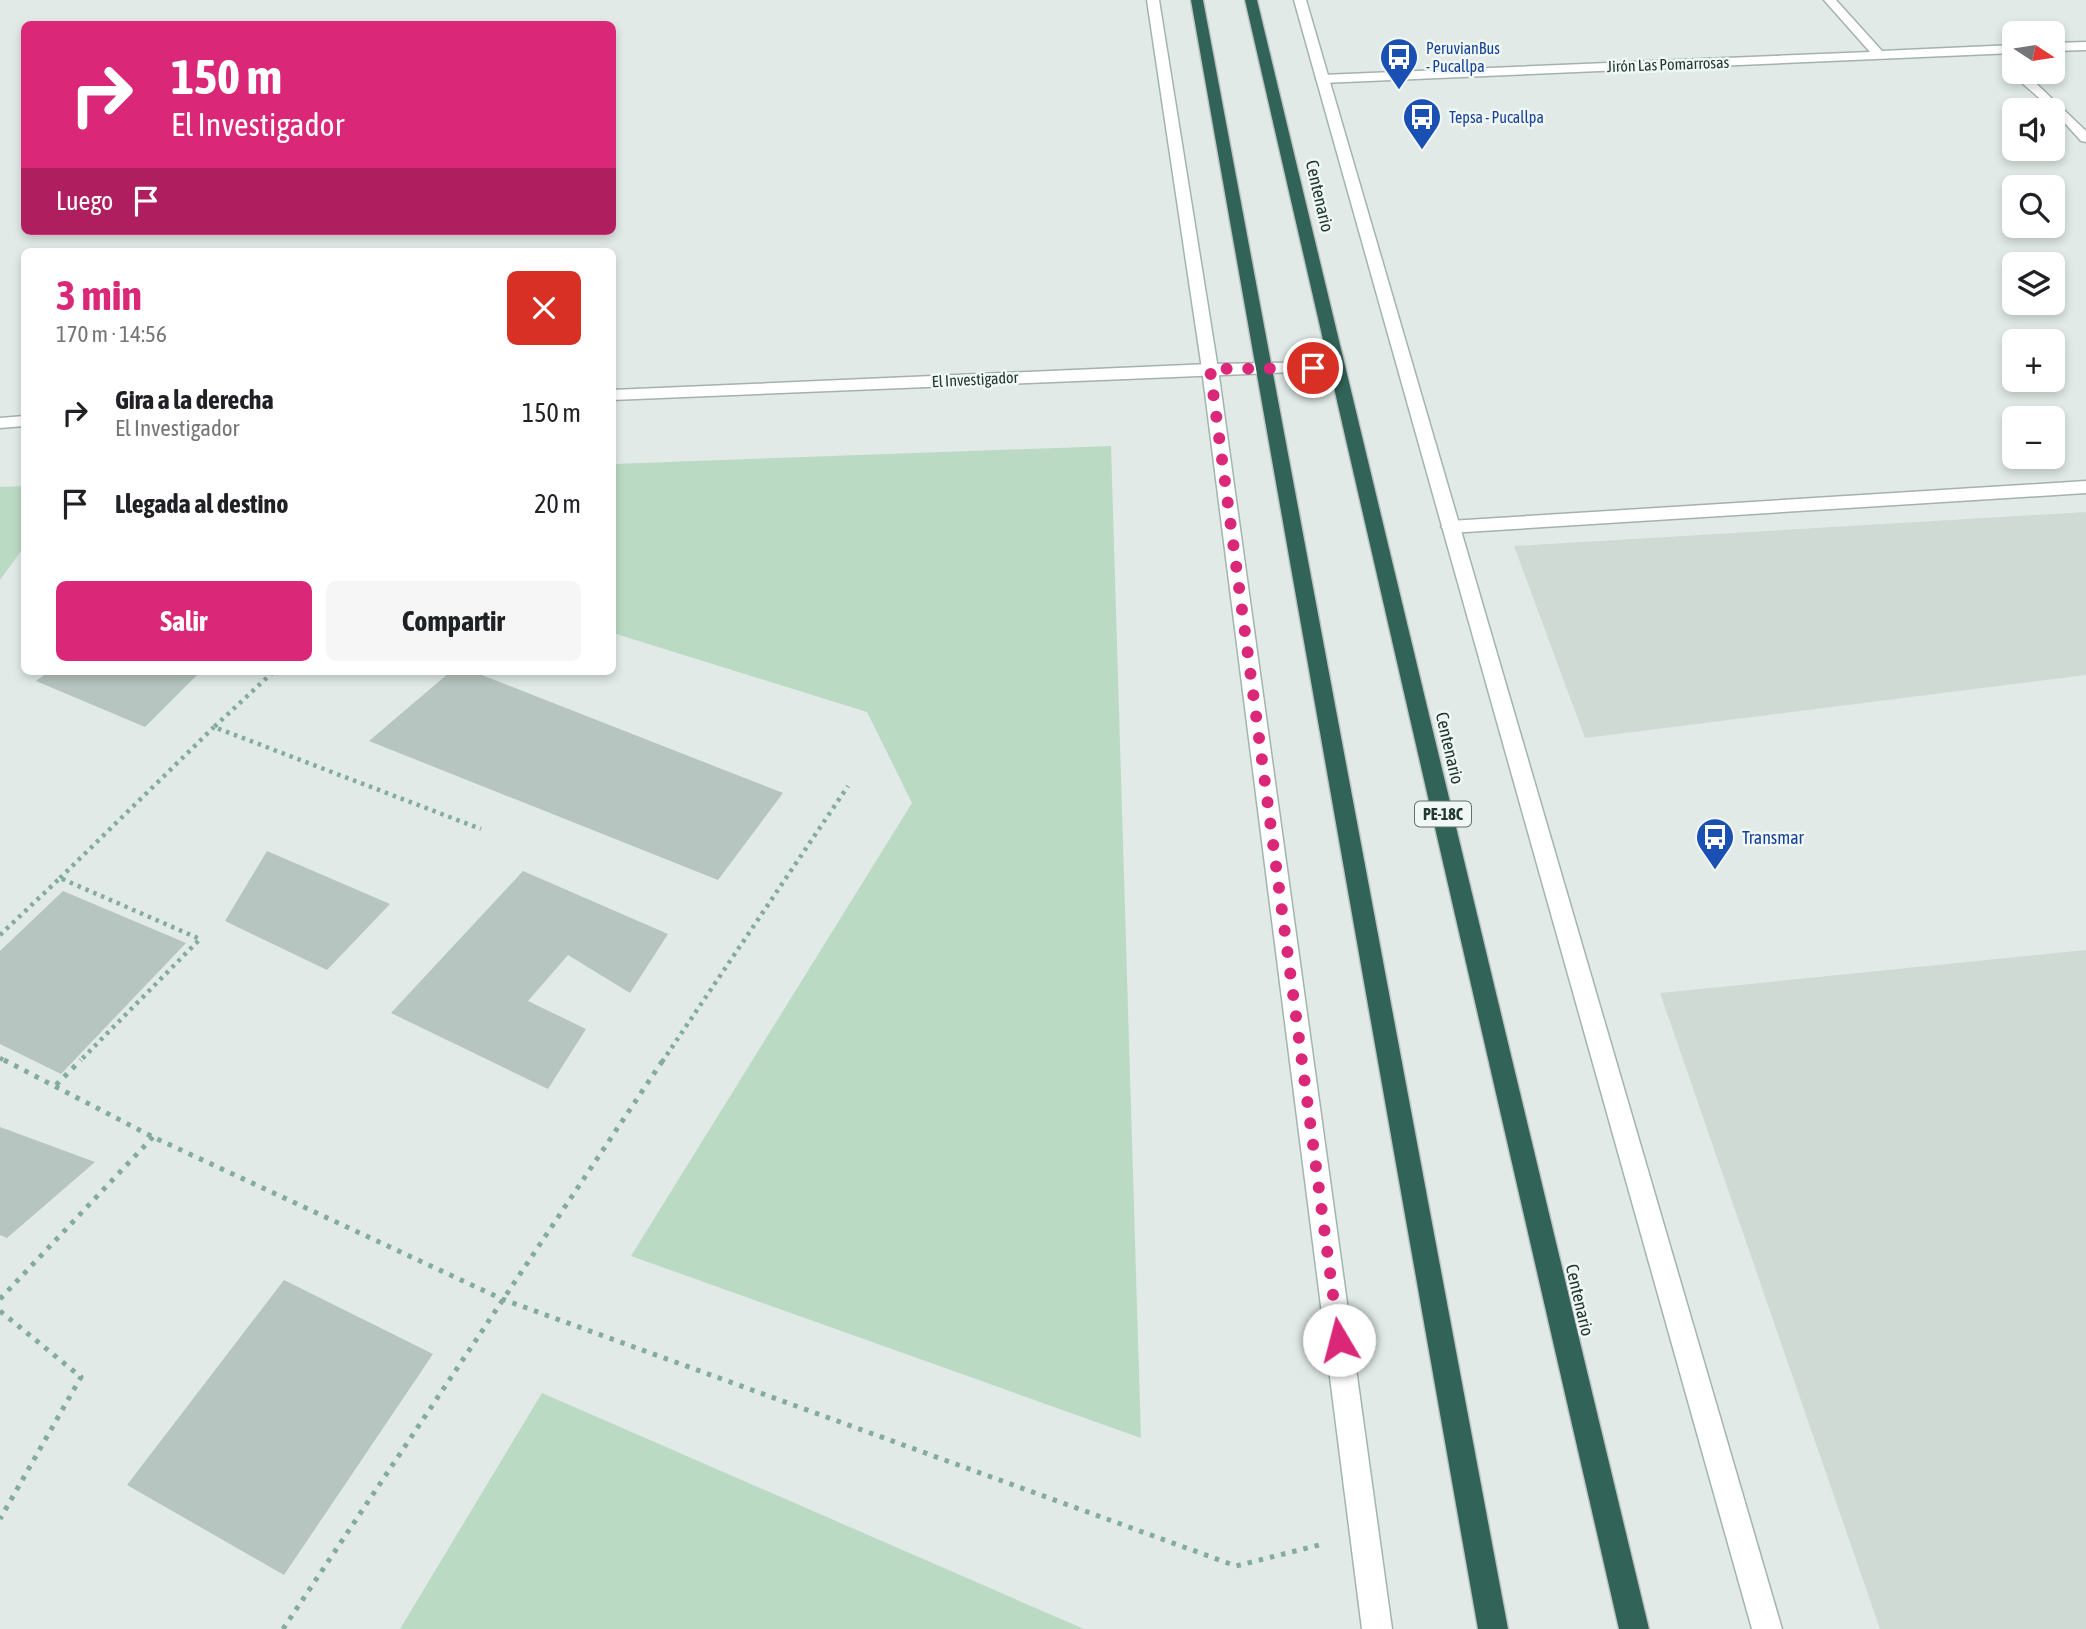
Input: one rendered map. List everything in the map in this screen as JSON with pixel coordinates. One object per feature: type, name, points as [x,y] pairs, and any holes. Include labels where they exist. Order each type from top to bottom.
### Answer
[{"type":"highway","points":[[1198,0],[1493,1629]]},
{"type":"highway","name":"Centenario","points":[[1251,0],[1634,1629]]},
{"type":"street","points":[[1153,0],[1210,369],[1377,1629]]},
{"type":"street","points":[[1300,0],[1767,1629]]},
{"type":"street","points":[[1830,0],[1879,55]]},
{"type":"street","points":[[2065,47],[2086,46]]},
{"type":"street","points":[[1994,50],[2002,57]]},
{"type":"street","name":"Jirón Las Pomarrosas","points":[[1322,79],[2002,50]]},
{"type":"street","points":[[2030,84],[2086,138]]},
{"type":"street","name":"El Investigador","points":[[616,395],[1210,369],[1337,367]]},
{"type":"street","points":[[0,423],[21,421]]},
{"type":"street","points":[[1450,527],[2086,487]]},
{"type":"path","points":[[0,935],[270,675]]},
{"type":"path","points":[[214,727],[481,830]]},
{"type":"path","points":[[284,1629],[502,1298],[848,786]]},
{"type":"path","points":[[56,1085],[200,939],[60,878]]},
{"type":"path","points":[[0,1058],[153,1137],[502,1298],[1236,1566],[1364,1534]]},
{"type":"path","points":[[0,1299],[153,1137]]},
{"type":"path","points":[[0,1311],[81,1377],[0,1519]]},
{"type":"shaded area","points":[[2086,512],[2086,675],[1585,738],[1514,546]]},
{"type":"shaded area","points":[[2086,950],[2086,1629],[1880,1629],[1660,993]]},
{"type":"green space","points":[[1111,446],[1141,1438],[631,1256],[912,803],[867,712],[616,634],[616,464]]},
{"type":"green space","points":[[21,486],[21,551],[0,580],[0,487]]},
{"type":"green space","points":[[542,1393],[1084,1629],[400,1629]]},
{"type":"building","points":[[44,675],[197,675],[145,727],[36,681]]},
{"type":"building","points":[[446,675],[482,675],[783,793],[718,880],[369,741]]},
{"type":"building","points":[[267,851],[390,904],[327,970],[225,921]]},
{"type":"building","points":[[523,871],[668,934],[630,993],[568,955],[528,1001],[586,1029],[548,1089],[391,1013]]},
{"type":"building","points":[[63,891],[186,943],[61,1074],[0,1044],[0,951]]},
{"type":"building","points":[[0,1127],[95,1162],[7,1238],[0,1235]]},
{"type":"building","points":[[284,1280],[433,1354],[284,1575],[127,1485]]},
{"type":"place","name":"PeruvianBus - Pucallpa","points":[[1399,91]]},
{"type":"place","name":"Tepsa - Pucallpa","points":[[1422,151]]},
{"type":"place","name":"Transmar","points":[[1715,871]]},
{"type":"route","points":[[1313,368],[1210,369],[1339,1340]]}]
